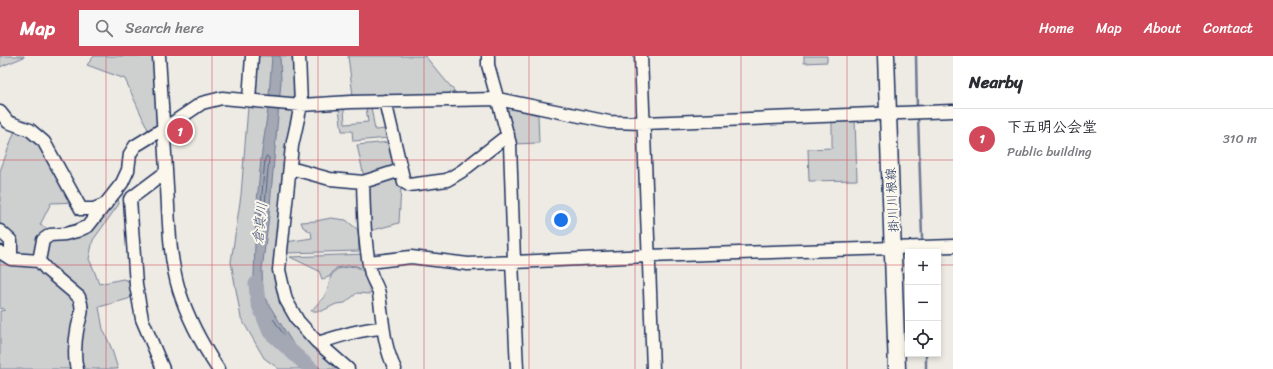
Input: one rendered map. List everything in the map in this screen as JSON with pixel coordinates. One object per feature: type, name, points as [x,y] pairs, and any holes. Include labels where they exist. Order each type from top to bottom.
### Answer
[{"type":"main road","name":"掛川川根線","points":[[886,56],[894,248],[897,369]]},
{"type":"street","points":[[160,56],[170,236],[174,268],[189,319],[201,343],[218,369]]},
{"type":"street","points":[[251,100],[252,56]]},
{"type":"street","points":[[299,56],[301,105],[292,146],[279,270],[286,300],[298,321],[318,343],[348,369]]},
{"type":"street","points":[[488,56],[488,65],[510,144],[517,369]]},
{"type":"street","points":[[641,56],[653,369]]},
{"type":"street","points":[[39,261],[43,240],[50,235],[65,234],[88,226],[122,183],[128,170],[130,154],[135,146],[209,100],[222,98],[301,105],[385,101],[498,99],[609,122],[644,123],[953,111]]},
{"type":"street","points":[[385,101],[400,170],[404,182],[408,185],[447,180],[462,171],[508,135]]},
{"type":"street","points":[[0,112],[8,122],[30,130],[44,142],[81,210],[106,204]]},
{"type":"street","points":[[290,168],[330,179],[363,182],[400,170]]},
{"type":"street","points":[[163,369],[142,319],[136,285],[130,199],[166,172]]},
{"type":"street","points":[[363,182],[365,229],[369,262],[372,276],[379,292],[383,328],[395,369]]},
{"type":"street","points":[[0,231],[11,240],[11,258]]},
{"type":"street","points":[[369,262],[411,257],[468,264],[513,261],[953,246]]},
{"type":"street","points":[[0,252],[11,258],[39,261],[79,298],[82,315],[77,331],[75,363],[77,369]]},
{"type":"street","points":[[318,343],[354,331],[370,328],[383,328]]},
{"type":"shaded area","points":[[0,56],[24,56],[24,57],[0,67]]},
{"type":"shaded area","points":[[94,56],[152,56],[160,126],[149,132],[125,79],[87,65]]},
{"type":"shaded area","points":[[252,56],[297,56],[300,74],[279,270],[286,300],[348,369],[279,369],[264,358],[241,318],[231,262],[241,195]]},
{"type":"shaded area","points":[[348,56],[425,56],[456,93],[409,97],[353,96]]},
{"type":"shaded area","points":[[804,56],[827,56],[827,62],[804,63]]},
{"type":"shaded area","points":[[502,106],[538,115],[539,143],[513,144]]},
{"type":"shaded area","points":[[366,107],[371,107],[375,130],[386,129],[389,138],[353,141],[352,131],[342,131],[339,109],[344,109],[345,124],[368,122]]},
{"type":"shaded area","points":[[855,119],[857,180],[809,181],[808,149],[832,148],[832,120]]},
{"type":"shaded area","points":[[17,125],[30,130],[44,142],[77,202],[51,203],[40,225],[60,235],[50,235],[39,240],[40,252],[43,240],[77,231],[94,218],[115,180],[119,204],[93,240],[89,259],[99,284],[123,279],[132,282],[133,296],[128,299],[99,307],[103,329],[118,369],[0,369],[0,311],[5,310],[3,308],[0,309],[0,253],[11,255],[11,241],[0,231],[0,171]]},
{"type":"shaded area","points":[[390,142],[401,187],[399,223],[370,231],[364,177],[357,145]]},
{"type":"shaded area","points":[[331,218],[346,220],[358,230],[359,251],[286,253],[286,242],[312,238],[311,232],[303,227],[301,222]]},
{"type":"shaded area","points":[[366,254],[370,276],[362,268],[351,266],[336,268],[329,277],[322,279],[319,271],[290,257]]},
{"type":"shaded area","points":[[355,266],[363,271],[368,277],[373,293],[357,293],[345,303],[336,304],[322,311],[311,311],[324,297],[331,276],[337,269]]},
{"type":"water","points":[[272,56],[280,56],[281,82],[269,216],[262,269],[263,295],[295,347],[321,369],[303,369],[300,367],[272,333],[258,303],[254,276],[256,213],[261,159],[268,109]]},
{"type":"waterway","points":[[916,56],[917,109]]},
{"type":"waterway","points":[[918,116],[922,238]]},
{"type":"waterway","name":"倉真川","points":[[256,284],[258,303],[270,332],[311,369]]},
{"type":"waterway","points":[[926,357],[926,369]]},
{"type":"place","name":"下五明公会堂","points":[[180,131]]}]
